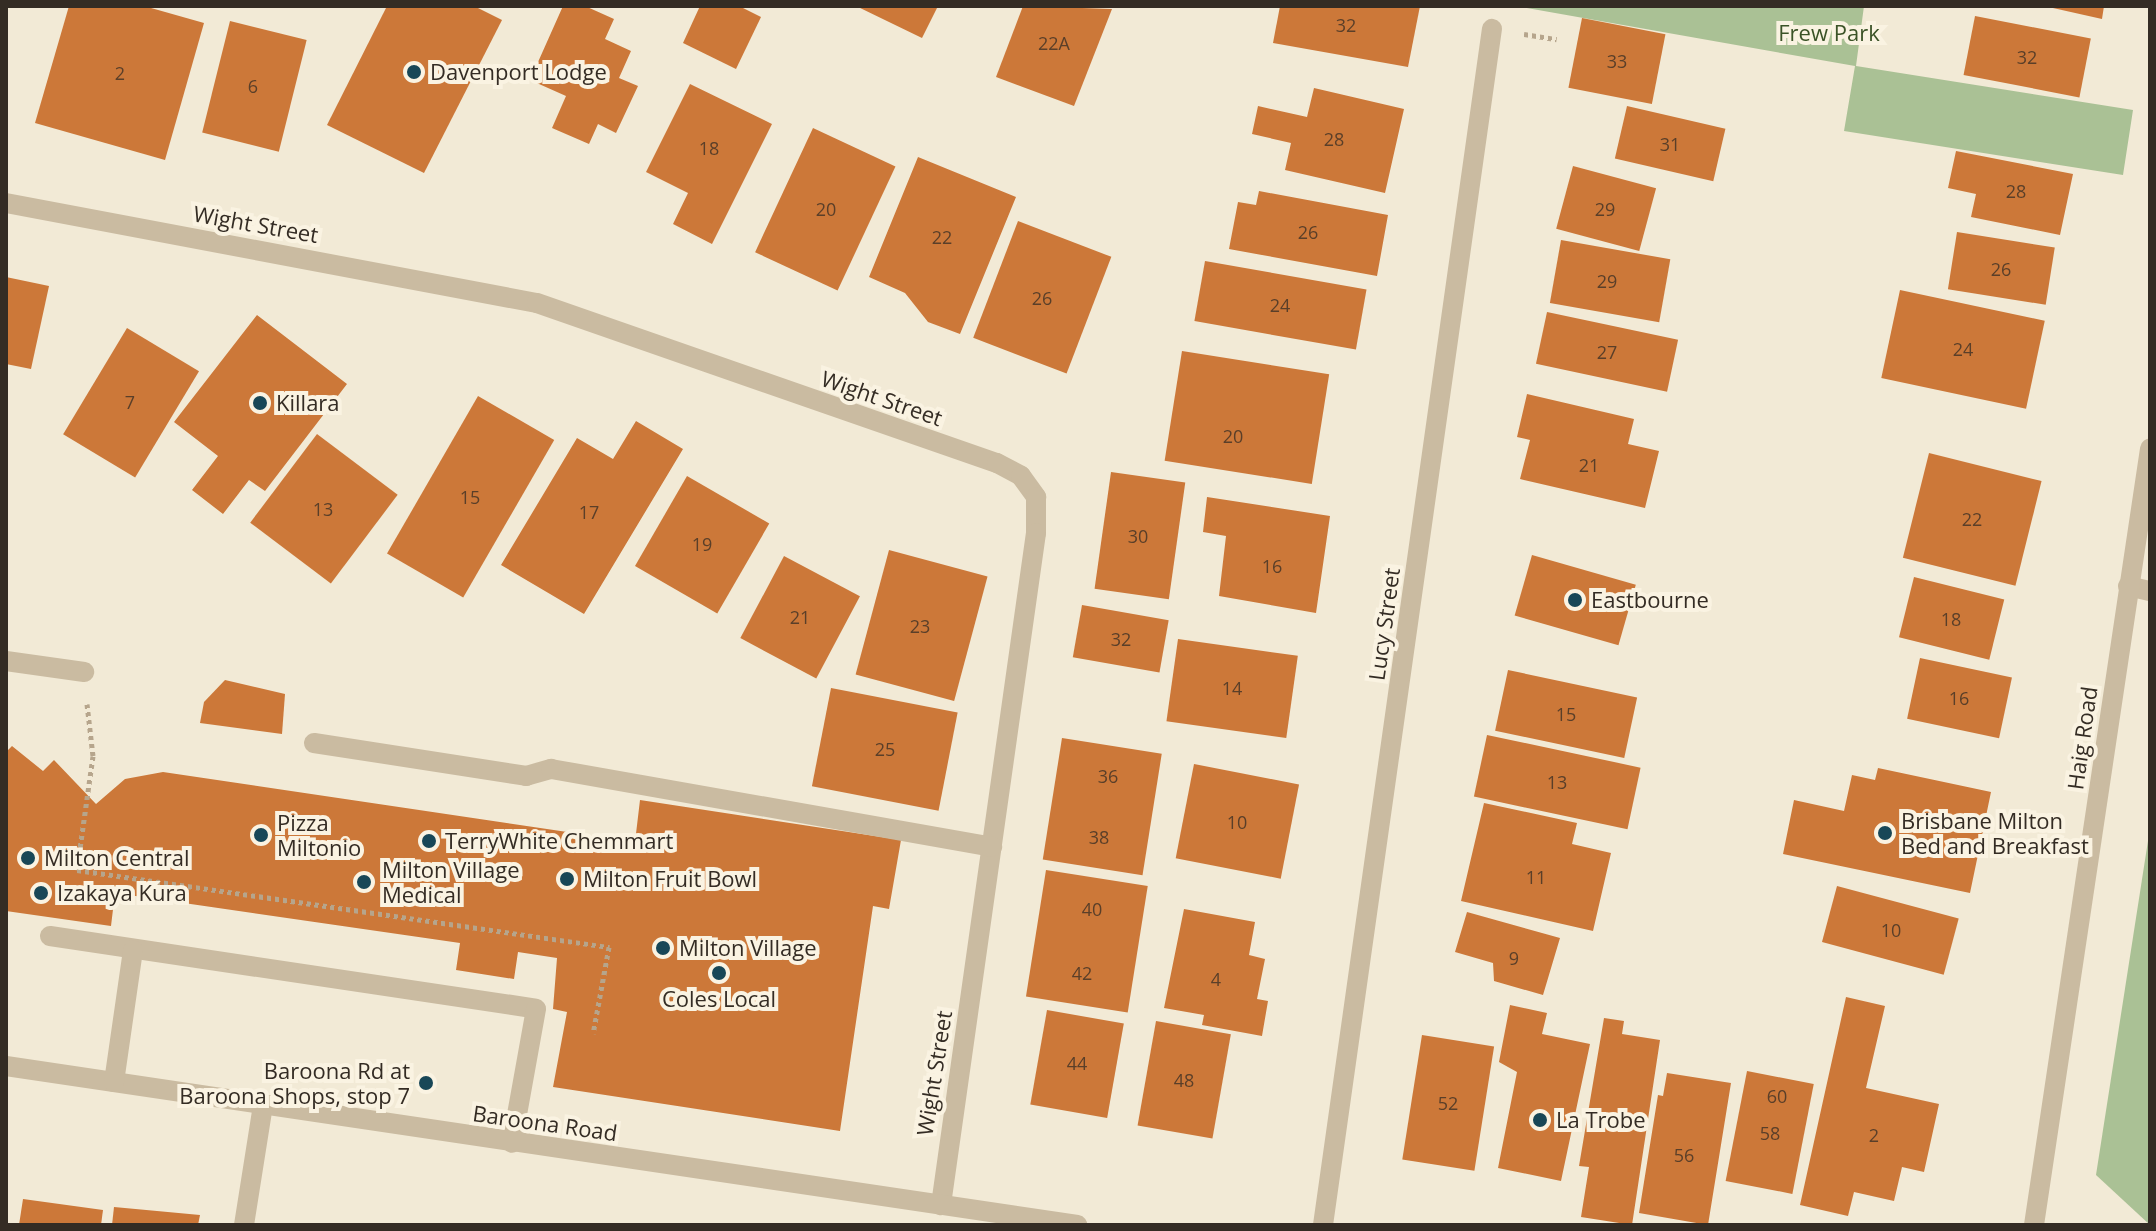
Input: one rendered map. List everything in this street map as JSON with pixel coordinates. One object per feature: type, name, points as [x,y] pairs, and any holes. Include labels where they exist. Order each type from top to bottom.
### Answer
[{"type":"street","name":"Lucy Street","points":[[1323,1225],[1492,29]]},
{"type":"street","name":"Wight Street","points":[[6,203],[537,303],[997,463],[1021,476],[1036,497],[1036,533],[941,1205]]},
{"type":"street","name":"Haig Road","points":[[2034,1225],[2150,449]]},
{"type":"street","points":[[2128,586],[2150,591]]},
{"type":"street","points":[[6,661],[84,672]]},
{"type":"street","points":[[314,743],[526,776],[551,769],[992,847]]},
{"type":"street","points":[[50,936],[536,1009],[512,1143]]},
{"type":"street","points":[[114,1082],[133,950]]},
{"type":"street","name":"Baroona Road","points":[[6,1066],[1077,1225]]},
{"type":"street","points":[[244,1225],[263,1105]]},
{"type":"path","points":[[84,672],[93,756],[77,870],[609,947],[593,1034]]},
{"type":"green space","name":"Frew Park","points":[[1515,6],[1864,6],[1856,66],[2133,110],[2123,175],[1844,131],[1855,66]]},
{"type":"green space","points":[[2150,828],[2150,1225],[2096,1175]]},
{"type":"building","points":[[69,6],[144,6],[204,23],[165,160],[35,123]]},
{"type":"building","name":"Davenport Lodge","points":[[387,6],[474,6],[502,20],[424,173],[327,125]]},
{"type":"building","points":[[563,6],[585,6],[614,19],[605,39],[631,51],[619,78],[638,86],[616,133],[598,124],[589,144],[552,128],[566,96],[530,80]]},
{"type":"building","points":[[700,6],[739,6],[761,17],[736,69],[683,43]]},
{"type":"building","points":[[856,6],[938,6],[922,38]]},
{"type":"building","points":[[1023,6],[1112,9],[1074,106],[996,77]]},
{"type":"building","points":[[1280,6],[1420,6],[1408,67],[1273,43]]},
{"type":"building","points":[[2044,6],[2104,6],[2102,19]]},
{"type":"building","points":[[1975,16],[2091,39],[2079,97],[1964,75]]},
{"type":"building","points":[[1582,18],[1665,34],[1652,104],[1568,88]]},
{"type":"building","points":[[230,21],[307,40],[279,152],[202,133]]},
{"type":"building","points":[[690,84],[772,124],[712,244],[673,224],[688,193],[646,172]]},
{"type":"building","points":[[1314,88],[1404,109],[1385,193],[1285,170],[1291,143],[1252,134],[1258,106],[1307,117]]},
{"type":"building","points":[[1627,106],[1725,129],[1713,181],[1615,159]]},
{"type":"building","points":[[813,128],[895,166],[838,291],[755,252]]},
{"type":"building","points":[[1956,151],[2073,174],[2060,235],[1971,217],[1976,194],[1948,188]]},
{"type":"building","points":[[918,157],[1016,197],[960,334],[928,322],[905,293],[869,277]]},
{"type":"building","points":[[1573,166],[1656,188],[1639,251],[1556,229]]},
{"type":"building","points":[[1259,191],[1388,215],[1377,276],[1229,249],[1238,202],[1256,205]]},
{"type":"building","points":[[1018,221],[1111,257],[1067,374],[973,338]]},
{"type":"building","points":[[1957,232],[2055,247],[2046,305],[1948,289]]},
{"type":"building","points":[[1561,240],[1670,259],[1659,322],[1550,303]]},
{"type":"building","points":[[1205,261],[1367,289],[1356,350],[1194,321]]},
{"type":"building","points":[[6,277],[49,286],[31,369],[6,364]]},
{"type":"building","points":[[1900,290],[2045,321],[2026,409],[1881,378]]},
{"type":"building","points":[[1547,312],[1678,340],[1667,392],[1536,364]]},
{"type":"building","name":"Killara","points":[[257,315],[347,384],[265,491],[249,480],[223,514],[192,490],[218,456],[174,422]]},
{"type":"building","points":[[127,328],[199,371],[135,478],[63,434]]},
{"type":"building","points":[[1182,351],[1329,374],[1312,484],[1165,461]]},
{"type":"building","points":[[1527,394],[1634,419],[1628,444],[1659,451],[1645,508],[1520,479],[1530,440],[1517,437]]},
{"type":"building","points":[[478,396],[554,440],[463,598],[387,554]]},
{"type":"building","points":[[636,421],[683,449],[584,614],[501,565],[577,438],[613,459]]},
{"type":"building","points":[[317,434],[398,495],[331,583],[250,523]]},
{"type":"building","points":[[1929,453],[2042,481],[2015,586],[1903,558]]},
{"type":"building","points":[[1111,472],[1185,482],[1169,599],[1095,589]]},
{"type":"building","points":[[687,476],[769,524],[717,614],[635,566]]},
{"type":"building","points":[[1207,497],[1330,516],[1316,613],[1219,596],[1226,536],[1203,532]]},
{"type":"building","points":[[889,550],[988,576],[954,701],[856,675]]},
{"type":"building","name":"Eastbourne","points":[[1532,555],[1636,585],[1618,645],[1515,616]]},
{"type":"building","points":[[784,556],[860,596],[816,678],[740,638]]},
{"type":"building","points":[[1914,577],[2004,599],[1989,660],[1899,637]]},
{"type":"building","points":[[1082,605],[1169,620],[1159,672],[1073,657]]},
{"type":"building","points":[[1178,639],[1298,656],[1286,738],[1166,721]]},
{"type":"building","points":[[1920,658],[2012,678],[1999,738],[1907,719]]},
{"type":"building","points":[[1508,670],[1637,697],[1624,758],[1495,731]]},
{"type":"building","points":[[225,680],[285,694],[282,734],[200,723],[204,702]]},
{"type":"building","points":[[831,688],[958,713],[939,811],[812,786]]},
{"type":"building","points":[[1487,735],[1641,768],[1627,829],[1474,797]]},
{"type":"building","points":[[1062,738],[1162,754],[1143,875],[1043,859]]},
{"type":"building","name":"Milton Village","points":[[12,746],[43,771],[54,760],[96,804],[125,779],[163,772],[635,842],[640,800],[901,840],[889,909],[873,906],[840,1131],[553,1087],[567,1012],[553,1009],[557,958],[518,952],[514,979],[456,970],[460,943],[115,893],[111,926],[6,911],[6,752]]},
{"type":"building","points":[[1194,764],[1299,784],[1281,879],[1176,858]]},
{"type":"building","name":"Brisbane Milton Bed and Breakfast","points":[[1878,768],[1991,792],[1970,893],[1783,854],[1794,800],[1844,811],[1852,775],[1875,780]]},
{"type":"building","points":[[1484,803],[1577,823],[1572,844],[1611,853],[1593,931],[1461,901]]},
{"type":"building","points":[[1046,870],[1148,886],[1128,1013],[1026,996]]},
{"type":"building","points":[[1837,886],[1959,919],[1944,975],[1822,942]]},
{"type":"building","points":[[1184,909],[1255,922],[1249,955],[1265,959],[1257,999],[1268,1001],[1262,1036],[1202,1025],[1204,1015],[1164,1008]]},
{"type":"building","points":[[1467,912],[1560,938],[1543,995],[1494,981],[1493,963],[1455,952]]},
{"type":"building","points":[[1846,997],[1885,1006],[1866,1088],[1939,1104],[1924,1172],[1902,1167],[1894,1201],[1854,1192],[1848,1216],[1800,1205]]},
{"type":"building","name":"La Trobe","points":[[1510,1005],[1547,1013],[1542,1034],[1590,1044],[1561,1181],[1498,1168],[1517,1072],[1499,1062]]},
{"type":"building","points":[[1047,1010],[1124,1024],[1107,1118],[1030,1105]]},
{"type":"building","points":[[1604,1018],[1624,1021],[1622,1034],[1660,1040],[1632,1225],[1581,1217],[1589,1167],[1579,1166]]},
{"type":"building","points":[[1156,1021],[1231,1034],[1212,1139],[1138,1125]]},
{"type":"building","points":[[1422,1035],[1494,1046],[1474,1171],[1402,1159]]},
{"type":"building","points":[[1747,1071],[1814,1084],[1792,1194],[1726,1181]]},
{"type":"building","points":[[1667,1073],[1731,1083],[1708,1225],[1639,1213],[1658,1095],[1663,1096]]},
{"type":"building","points":[[23,1199],[103,1210],[101,1225],[19,1225]]},
{"type":"building","points":[[114,1207],[200,1215],[198,1225],[112,1225]]},
{"type":"place","name":"Davenport Lodge","points":[[414,72]]},
{"type":"place","name":"Killara","points":[[260,403]]},
{"type":"place","name":"Eastbourne","points":[[1575,600]]},
{"type":"place","name":"Brisbane Milton Bed and Breakfast","points":[[1885,833]]},
{"type":"place","name":"Pizza Miltonio","points":[[261,835]]},
{"type":"place","name":"TerryWhite Chemmart","points":[[429,841]]},
{"type":"place","name":"Milton Central","points":[[28,858]]},
{"type":"place","name":"Milton Fruit Bowl","points":[[567,879]]},
{"type":"place","name":"Milton Village Medical","points":[[364,882]]},
{"type":"place","name":"Izakaya Kura","points":[[41,893]]},
{"type":"place","name":"Milton Village","points":[[663,948]]},
{"type":"place","name":"Coles Local","points":[[719,973]]},
{"type":"place","name":"Baroona Rd at Baroona Shops, stop 7","points":[[426,1083]]},
{"type":"place","name":"La Trobe","points":[[1540,1120]]}]
